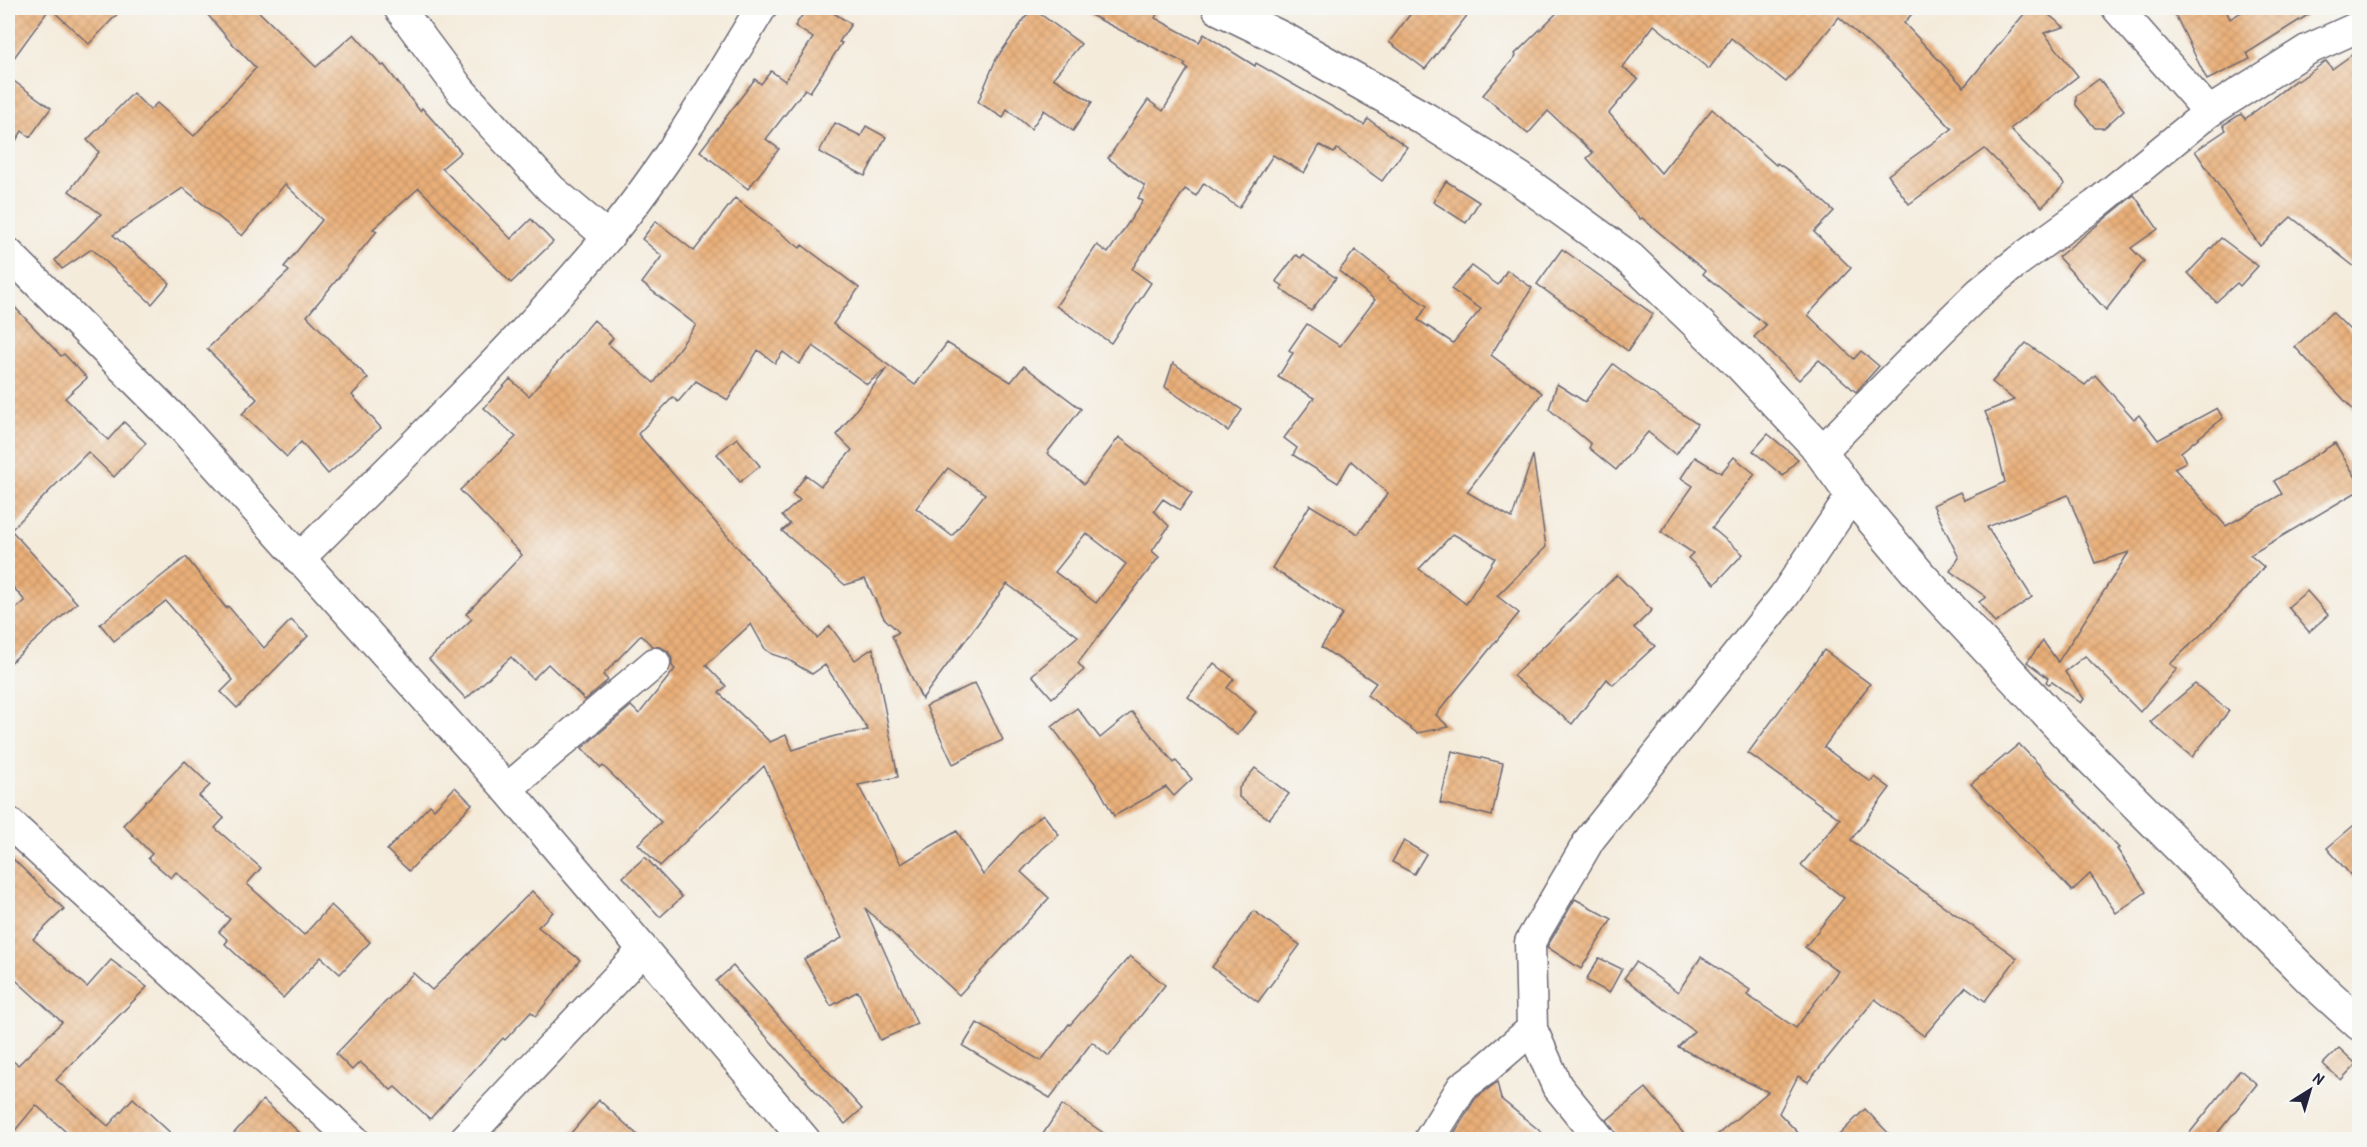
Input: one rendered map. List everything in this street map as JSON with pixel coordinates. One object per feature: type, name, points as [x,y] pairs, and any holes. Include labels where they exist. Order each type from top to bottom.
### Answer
[{"type":"street","points":[[399,8],[460,91],[551,189],[608,237]]},
{"type":"street","points":[[299,559],[410,449],[544,309],[608,237],[678,141],[761,8]]},
{"type":"street","points":[[1219,8],[1285,40],[1425,119],[1520,179],[1629,258],[1741,365],[1821,452],[1852,495],[1921,577],[2065,732],[2317,985],[2360,1024]]},
{"type":"street","points":[[2117,8],[2209,112]]},
{"type":"street","points":[[1821,452],[1980,292],[2095,205],[2209,112],[2307,50],[2360,26]]},
{"type":"street","points":[[8,253],[182,427],[507,789],[805,1140]]},
{"type":"street","points":[[1601,1140],[1557,1086],[1532,1029],[1530,942],[1590,839],[1784,596],[1852,495]]},
{"type":"street","points":[[507,789],[655,663]]},
{"type":"street","points":[[8,822],[354,1140]]},
{"type":"street","points":[[464,1140],[643,950]]},
{"type":"street","points":[[1429,1140],[1461,1087],[1481,1073],[1532,1029]]},
{"type":"building","points":[[8,8],[50,8],[8,66]]},
{"type":"building","points":[[50,8],[123,8],[89,44]]},
{"type":"building","points":[[202,8],[255,8],[316,67],[354,34],[382,66],[384,65],[420,111],[422,108],[461,152],[442,168],[511,239],[531,219],[553,242],[511,283],[419,188],[373,229],[377,231],[307,316],[368,378],[352,395],[381,428],[328,474],[301,442],[287,457],[242,414],[257,399],[207,349],[289,271],[284,267],[322,220],[285,184],[242,236],[183,188],[113,235],[170,283],[152,304],[92,249],[62,269],[55,260],[101,214],[69,191],[99,152],[87,140],[133,93],[150,110],[157,103],[194,136],[256,68]]},
{"type":"building","points":[[807,8],[826,8],[851,24],[839,42],[842,43],[810,92],[805,89],[766,139],[779,149],[748,189],[700,151],[755,79],[761,84],[771,71],[785,81],[813,38],[795,26]]},
{"type":"building","points":[[1032,8],[1081,44],[1053,78],[1092,102],[1073,131],[1044,110],[1031,129],[1007,109],[1003,118],[978,102],[996,59]]},
{"type":"building","points":[[1077,8],[1160,8],[1155,18],[1199,42],[1204,34],[1255,66],[1256,63],[1364,125],[1368,119],[1407,147],[1382,181],[1337,149],[1334,153],[1320,145],[1304,173],[1273,155],[1239,208],[1204,183],[1196,196],[1185,189],[1132,269],[1151,283],[1111,343],[1056,306],[1097,245],[1108,253],[1143,201],[1138,198],[1145,186],[1108,158],[1148,100],[1163,111],[1188,69],[1184,66],[1186,64]]},
{"type":"building","points":[[1415,8],[1473,8],[1425,69],[1389,42]]},
{"type":"building","points":[[1562,8],[1917,8],[1904,23],[1964,87],[2029,8],[2040,8],[2064,27],[2044,33],[2078,76],[2010,129],[2065,184],[2042,207],[1985,149],[1909,204],[1888,175],[1952,129],[1896,69],[1839,17],[1786,82],[1731,38],[1709,69],[1654,25],[1623,67],[1638,79],[1609,113],[1661,173],[1712,109],[1776,165],[1777,163],[1791,172],[1834,211],[1814,232],[1851,268],[1808,315],[1854,359],[1861,351],[1879,366],[1856,392],[1819,360],[1799,380],[1754,337],[1766,325],[1703,274],[1705,271],[1642,218],[1640,219],[1587,158],[1593,153],[1548,111],[1528,134],[1483,95],[1516,56],[1515,54]]},
{"type":"building","points":[[2172,8],[2225,8],[2230,19],[2248,8],[2319,8],[2247,53],[2250,59],[2207,80]]},
{"type":"building","points":[[2360,49],[2360,271],[2291,217],[2260,246],[2195,151],[2226,130],[2223,125],[2241,114],[2245,119],[2296,80],[2298,81],[2326,61],[2332,69]]},
{"type":"building","points":[[8,77],[51,108],[30,137],[22,131],[8,153]]},
{"type":"building","points":[[2099,79],[2124,110],[2104,128],[2095,128],[2076,105],[2076,96]]},
{"type":"building","points":[[835,123],[861,136],[866,126],[886,137],[865,176],[819,152]]},
{"type":"building","points":[[1446,181],[1479,202],[1466,223],[1433,202]]},
{"type":"building","points":[[2134,195],[2158,229],[2131,248],[2144,261],[2106,310],[2058,257]]},
{"type":"building","points":[[735,198],[800,248],[802,245],[859,288],[833,324],[915,385],[947,343],[1011,382],[1024,366],[1081,409],[1047,453],[1084,484],[1119,437],[1192,493],[1180,510],[1163,499],[1154,511],[1169,526],[1152,551],[1159,557],[1078,663],[1084,670],[1052,698],[1032,675],[1078,636],[1007,584],[922,699],[892,636],[899,632],[884,618],[865,579],[845,585],[782,531],[790,524],[782,516],[800,500],[792,494],[806,475],[821,486],[852,450],[837,435],[887,368],[867,384],[813,346],[799,364],[783,352],[775,363],[758,350],[728,400],[696,381],[678,402],[673,397],[638,434],[817,638],[830,626],[855,660],[873,648],[898,777],[858,785],[901,864],[957,831],[983,875],[1024,830],[1043,814],[1059,835],[1042,849],[1021,872],[1049,898],[959,995],[865,908],[917,1024],[880,1040],[858,991],[831,1006],[804,959],[842,938],[764,766],[660,866],[638,844],[661,822],[582,748],[631,706],[639,714],[675,669],[668,651],[652,646],[641,635],[603,675],[608,680],[585,700],[548,664],[533,679],[511,657],[466,699],[429,659],[472,619],[466,614],[522,555],[460,490],[516,437],[484,408],[510,379],[529,396],[594,320],[613,338],[608,344],[654,383],[696,325],[642,283],[662,256],[642,239],[656,221],[694,251]],"holes":[[[948,468],[985,494],[952,536],[916,508]],[[1086,533],[1126,564],[1096,603],[1055,572]],[[751,624],[765,649],[772,654],[787,659],[812,674],[825,665],[868,730],[835,736],[793,750],[786,735],[770,742],[719,693],[726,686],[706,665]]]},
{"type":"building","points":[[2221,238],[2258,266],[2240,286],[2237,283],[2216,302],[2188,273]]},
{"type":"building","points":[[1562,249],[1653,314],[1628,351],[1537,284]]},
{"type":"building","points":[[1355,250],[1389,277],[1388,279],[1427,306],[1418,320],[1453,343],[1481,309],[1451,289],[1472,266],[1498,285],[1507,270],[1532,288],[1491,355],[1542,393],[1467,492],[1512,518],[1533,455],[1546,547],[1497,596],[1519,613],[1436,715],[1449,727],[1417,733],[1367,695],[1376,683],[1321,647],[1343,614],[1272,568],[1310,505],[1358,534],[1388,493],[1351,461],[1338,483],[1293,455],[1297,448],[1284,438],[1314,398],[1278,377],[1293,353],[1289,350],[1307,324],[1340,346],[1375,300],[1339,271]],"holes":[[[1453,534],[1495,558],[1466,604],[1419,569]]]},
{"type":"building","points":[[1296,255],[1301,258],[1303,255],[1336,278],[1311,311],[1281,289],[1283,286],[1276,281]]},
{"type":"building","points":[[8,300],[61,356],[64,354],[87,378],[65,398],[108,440],[124,422],[146,443],[114,477],[88,452],[11,530],[77,603],[8,665],[8,616],[25,601],[8,581]]},
{"type":"building","points":[[2332,312],[2360,340],[2360,417],[2295,347]]},
{"type":"building","points":[[2026,343],[2085,385],[2095,375],[2134,419],[2139,415],[2158,440],[2217,408],[2223,418],[2181,452],[2186,462],[2174,468],[2226,526],[2282,494],[2274,481],[2335,443],[2360,484],[2360,490],[2250,555],[2264,567],[2228,609],[2170,664],[2177,669],[2140,712],[2085,656],[2065,672],[2084,699],[2081,703],[2052,682],[2049,684],[2046,682],[2048,678],[2027,662],[2043,641],[2058,662],[2129,552],[2095,563],[2068,495],[1987,527],[2032,597],[1995,623],[1979,602],[1986,597],[1950,571],[1959,558],[1933,505],[1960,492],[1964,500],[2005,482],[1992,428],[1985,412],[2014,400],[1992,382]]},
{"type":"building","points":[[1173,363],[1242,410],[1228,431],[1165,387]]},
{"type":"building","points":[[1613,364],[1697,424],[1676,455],[1648,432],[1616,470],[1589,448],[1591,444],[1549,409],[1557,384],[1585,402]]},
{"type":"building","points":[[1768,434],[1798,459],[1783,476],[1753,451]]},
{"type":"building","points":[[737,438],[760,466],[740,482],[717,454]]},
{"type":"building","points":[[1695,457],[1721,473],[1734,457],[1755,474],[1712,528],[1743,554],[1715,584],[1688,558],[1693,553],[1661,532],[1693,486],[1681,478]]},
{"type":"building","points":[[186,557],[226,608],[228,606],[264,648],[291,620],[308,636],[237,708],[221,692],[233,680],[166,601],[114,641],[100,624]]},
{"type":"building","points":[[1617,575],[1652,610],[1634,628],[1655,646],[1613,685],[1607,679],[1572,724],[1513,676]]},
{"type":"building","points":[[2307,591],[2328,615],[2309,632],[2288,607]]},
{"type":"building","points":[[1824,650],[1870,684],[1824,747],[1871,782],[1875,777],[1890,788],[1851,840],[2017,958],[1985,1001],[1966,987],[1924,1036],[1875,999],[1808,1082],[1798,1076],[1779,1113],[1805,1140],[1711,1140],[1768,1092],[1678,1047],[1694,1031],[1624,978],[1636,962],[1678,992],[1701,957],[1750,990],[1747,995],[1796,1028],[1838,971],[1805,947],[1844,898],[1801,865],[1840,819],[1748,753]]},
{"type":"building","points":[[1214,663],[1234,679],[1227,688],[1256,712],[1237,735],[1188,697]]},
{"type":"building","points":[[975,683],[1003,740],[953,764],[926,706]]},
{"type":"building","points":[[2195,684],[2229,711],[2192,757],[2150,722]]},
{"type":"building","points":[[1077,708],[1100,738],[1132,712],[1174,763],[1176,761],[1192,779],[1174,796],[1166,787],[1114,816],[1098,787],[1052,727]]},
{"type":"building","points":[[2019,744],[2119,848],[2117,849],[2146,892],[2116,913],[2090,874],[2072,891],[1971,784]]},
{"type":"building","points":[[1452,751],[1503,763],[1492,816],[1440,803]]},
{"type":"building","points":[[185,761],[210,785],[199,796],[224,818],[215,828],[261,868],[247,884],[304,935],[331,905],[370,942],[340,974],[321,957],[283,998],[225,944],[228,940],[219,932],[230,919],[176,872],[171,878],[148,858],[152,854],[123,825]]},
{"type":"building","points":[[1255,768],[1289,794],[1269,819],[1239,797],[1239,788]]},
{"type":"building","points":[[455,787],[472,804],[409,871],[387,850],[430,805],[434,809]]},
{"type":"building","points":[[2360,820],[2360,886],[2327,848]]},
{"type":"building","points":[[1404,841],[1426,854],[1414,874],[1392,862]]},
{"type":"building","points":[[8,854],[64,909],[33,939],[87,987],[111,960],[147,987],[56,1080],[108,1126],[133,1098],[178,1140],[75,1140],[36,1105],[8,1139],[8,1057],[18,1065],[62,1022],[8,973]]},
{"type":"building","points":[[645,857],[682,897],[660,917],[623,877]]},
{"type":"building","points":[[532,891],[553,912],[538,927],[580,960],[536,1016],[531,1012],[505,1040],[503,1038],[430,1119],[395,1087],[391,1090],[360,1062],[352,1070],[336,1054],[413,973],[432,990]]},
{"type":"building","points":[[1575,899],[1612,919],[1581,969],[1547,947]]},
{"type":"building","points":[[1254,911],[1300,945],[1258,1002],[1212,967]]},
{"type":"building","points":[[1130,956],[1165,985],[1109,1056],[1092,1042],[1050,1098],[963,1046],[977,1023],[1041,1061],[1069,1024]]},
{"type":"building","points":[[1599,958],[1622,969],[1609,993],[1586,980]]},
{"type":"building","points":[[733,966],[862,1109],[845,1124],[716,981]]},
{"type":"building","points":[[2339,1048],[2356,1064],[2341,1080],[2323,1064]]},
{"type":"building","points":[[2240,1070],[2257,1084],[2212,1140],[2184,1140]]},
{"type":"building","points":[[1497,1082],[1501,1099],[1551,1140],[1450,1140],[1475,1099]]},
{"type":"building","points":[[1646,1088],[1689,1140],[1620,1140],[1607,1120]]},
{"type":"building","points":[[263,1100],[308,1140],[228,1140]]},
{"type":"building","points":[[599,1100],[643,1140],[565,1140]]},
{"type":"building","points":[[1062,1105],[1114,1140],[1039,1140]]},
{"type":"building","points":[[1865,1109],[1895,1140],[1834,1140]]}]
